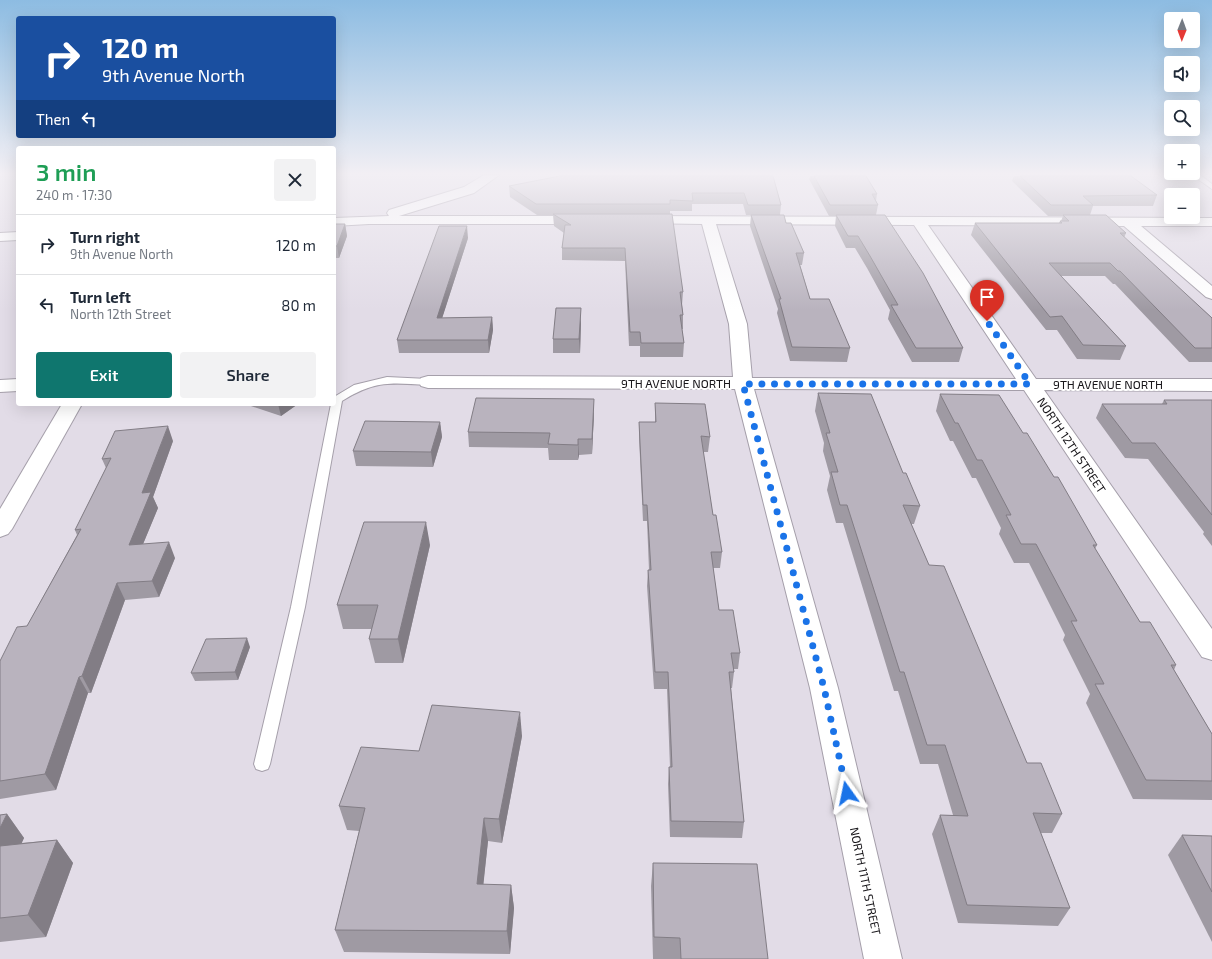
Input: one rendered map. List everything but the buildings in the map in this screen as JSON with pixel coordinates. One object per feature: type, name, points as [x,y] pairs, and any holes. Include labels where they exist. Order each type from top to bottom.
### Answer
[{"type":"street","points":[[336,222],[369,220],[598,220]]},
{"type":"street","points":[[629,220],[1212,222]]},
{"type":"street","name":"NORTH 11TH STREET","points":[[708,220],[738,324],[743,384],[824,688],[883,959]]},
{"type":"street","name":"NORTH 12TH STREET","points":[[918,221],[1212,650]]},
{"type":"street","points":[[1128,222],[1212,294]]},
{"type":"street","points":[[0,237],[16,236]]},
{"type":"street","name":"9TH AVENUE NORTH","points":[[428,382],[1212,385]]},
{"type":"street","points":[[0,386],[16,385]]},
{"type":"street","points":[[0,529],[9,498],[71,406]]},
{"type":"lane","points":[[262,764],[298,607],[335,418],[337,400],[358,387],[386,380],[428,382]]},
{"type":"route","points":[[847,793],[824,688],[743,384],[1030,384],[987,321]]}]
